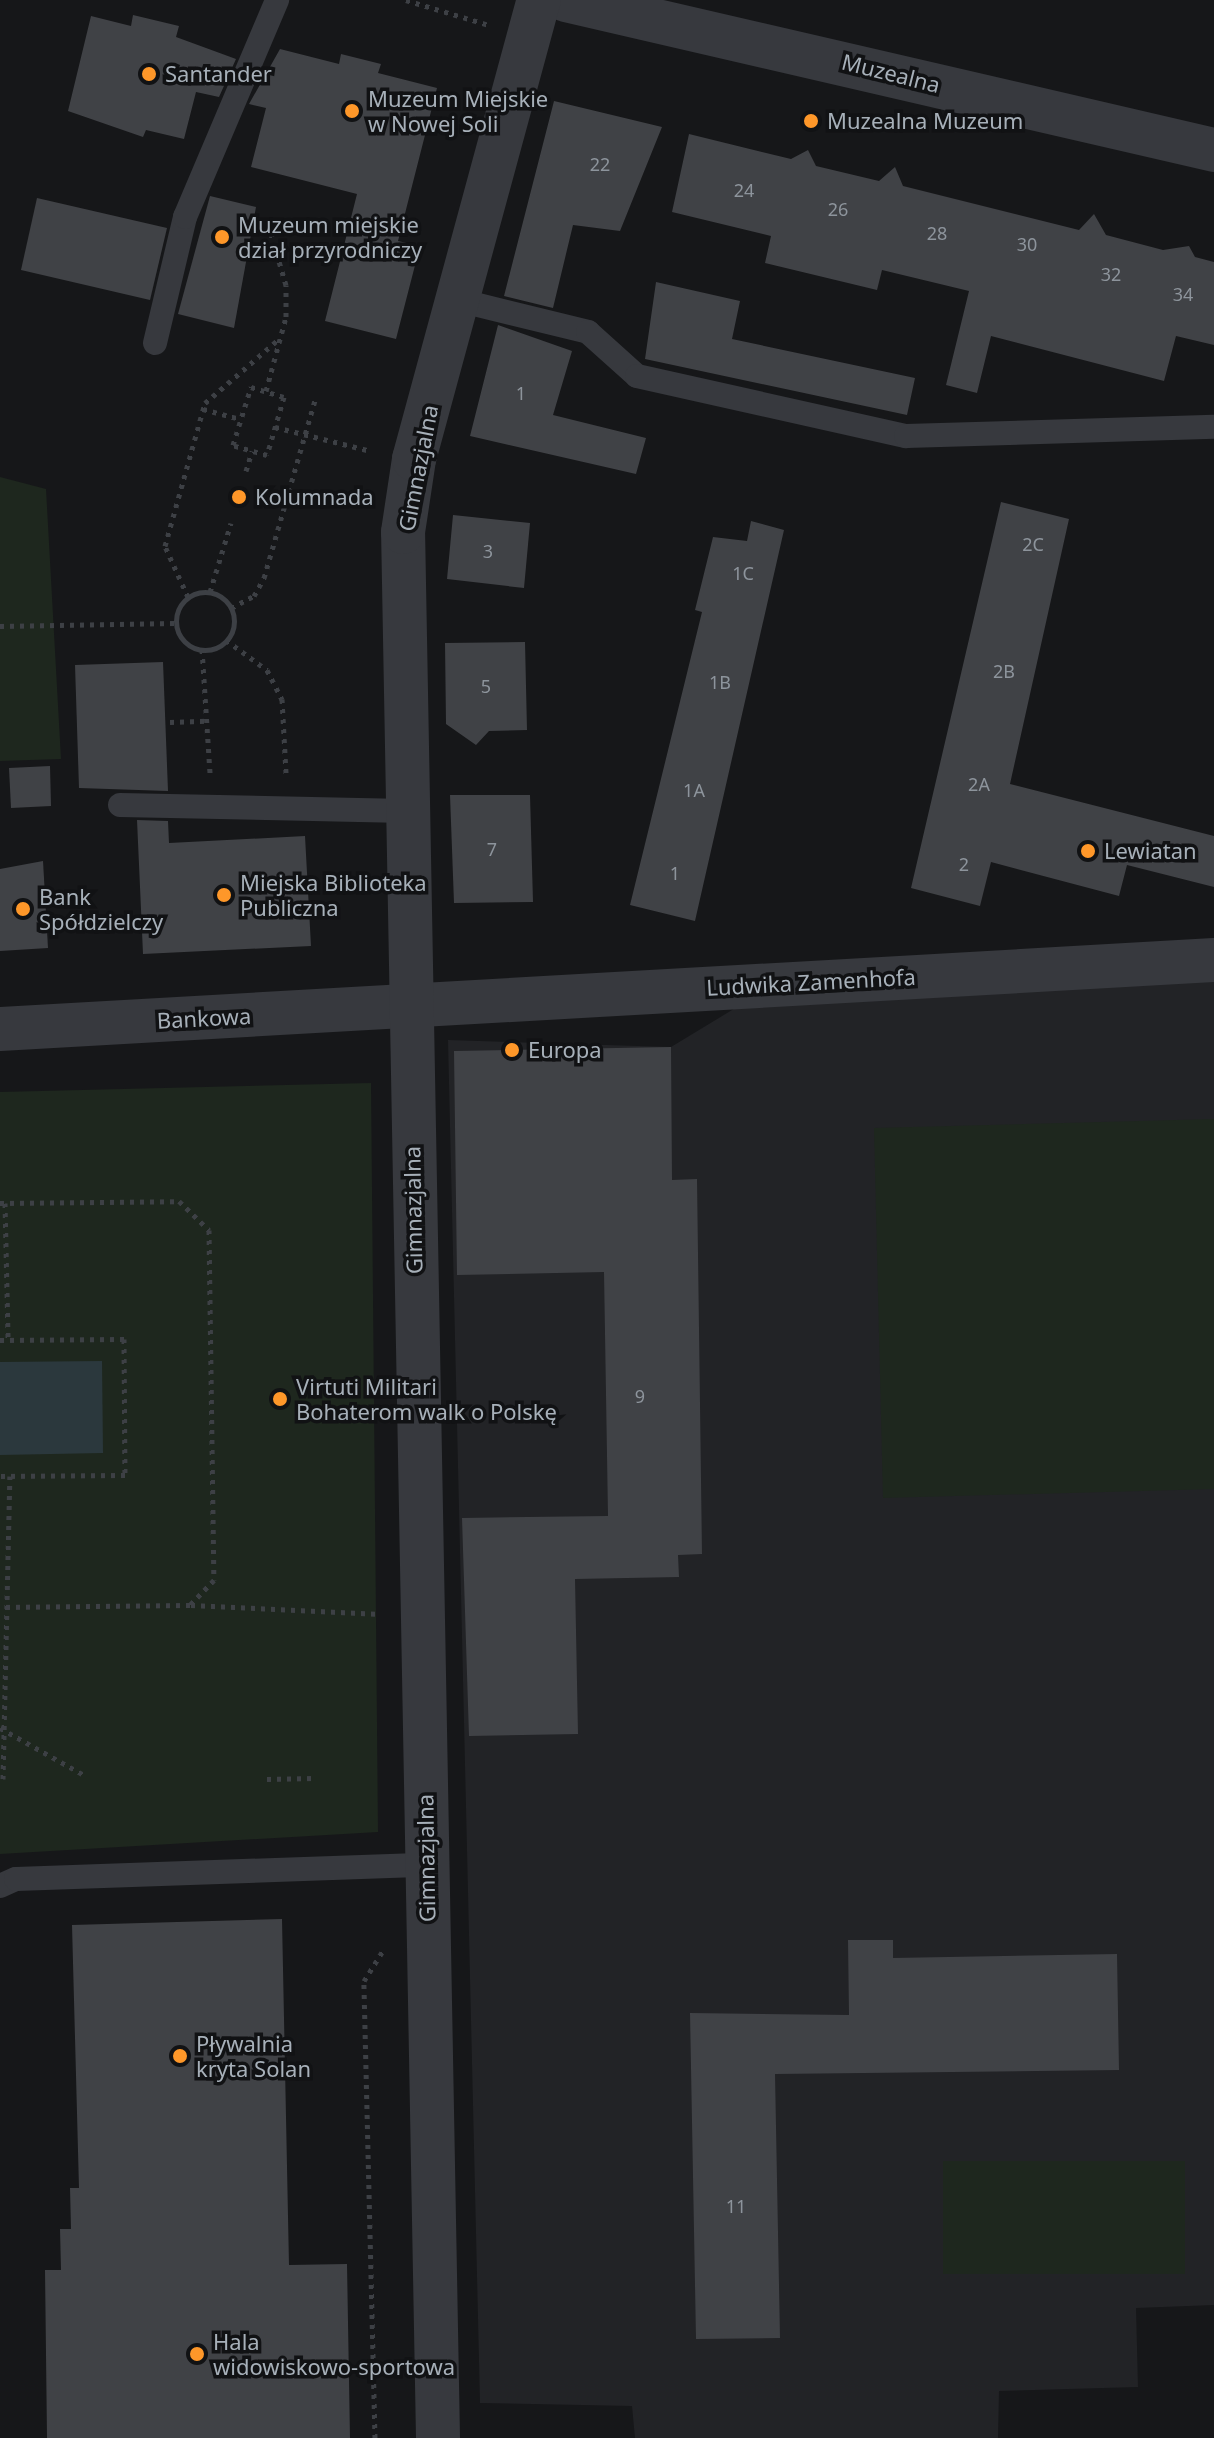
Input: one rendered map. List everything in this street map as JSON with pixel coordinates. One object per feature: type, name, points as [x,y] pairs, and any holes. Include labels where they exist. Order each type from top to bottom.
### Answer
[{"type":"street","name":"Gimnazjalna","points":[[438,2438],[408,1005],[403,532],[414,459],[539,0]]},
{"type":"street","name":"Muzealna","points":[[566,0],[1214,150]]},
{"type":"street","name":"Ludwika Zamenhofa","points":[[408,1005],[1214,960]]},
{"type":"street","name":"Bankowa","points":[[0,1029],[408,1005]]},
{"type":"lane","points":[[155,343],[185,217],[277,0]]},
{"type":"lane","points":[[458,300],[588,332],[637,376],[906,436],[1214,427]]},
{"type":"lane","points":[[120,805],[212,802],[406,811]]},
{"type":"lane","points":[[0,1886],[16,1879],[426,1865]]},
{"type":"path","points":[[488,25],[491,38]]},
{"type":"path","points":[[266,391],[280,338],[286,285],[268,224]]},
{"type":"path","points":[[188,597],[165,546],[203,409],[280,338]]},
{"type":"path","points":[[251,387],[266,391],[284,397],[267,455],[233,445],[251,387]]},
{"type":"path","points":[[231,608],[254,596],[264,578],[316,397]]},
{"type":"path","points":[[203,409],[241,419]]},
{"type":"path","points":[[275,427],[377,453]]},
{"type":"path","points":[[246,471],[252,451]]},
{"type":"path","points":[[210,592],[231,523]]},
{"type":"path","points":[[188,597],[210,592]]},
{"type":"path","points":[[210,592],[231,608]]},
{"type":"path","points":[[175,623],[188,597]]},
{"type":"path","points":[[226,640],[231,608]]},
{"type":"path","points":[[0,626],[175,623]]},
{"type":"path","points":[[175,623],[182,639],[202,649],[226,640]]},
{"type":"path","points":[[226,640],[267,670],[282,699],[288,807]]},
{"type":"path","points":[[202,649],[212,802]]},
{"type":"path","points":[[170,722],[207,721]]},
{"type":"path","points":[[8,1340],[3,1203],[179,1201],[209,1230],[214,1580],[190,1605]]},
{"type":"path","points":[[0,1340],[124,1339],[125,1475],[0,1476]]},
{"type":"path","points":[[3,1779],[3,1730],[12,1607],[10,1476]]},
{"type":"path","points":[[0,1607],[190,1605],[386,1614]]},
{"type":"path","points":[[3,1730],[84,1775]]},
{"type":"path","points":[[267,1779],[314,1778]]},
{"type":"path","points":[[375,2438],[364,1981],[388,1942]]},
{"type":"shaded area","points":[[0,477],[46,489],[61,759],[0,761]]},
{"type":"shaded area","points":[[1214,981],[1214,2305],[1136,2308],[1138,2387],[999,2391],[998,2438],[635,2438],[632,2406],[480,2403],[448,1040],[671,1047],[737,1007]]},
{"type":"shaded area","points":[[371,1083],[378,1832],[0,1854],[0,1092]]},
{"type":"shaded area","points":[[1214,1119],[1214,1489],[883,1498],[874,1128]]},
{"type":"shaded area","points":[[102,1361],[103,1453],[0,1455],[0,1362]]},
{"type":"shaded area","points":[[943,2161],[1185,2161],[1185,2274],[943,2274]]},
{"type":"building","name":"Santander","points":[[133,15],[179,26],[176,37],[236,59],[219,97],[196,92],[184,139],[146,130],[143,137],[68,111],[91,16],[131,26]]},
{"type":"building","name":"Muzeum Miejskie w Nowej Soli","points":[[280,49],[339,64],[341,54],[381,64],[378,73],[437,88],[398,241],[420,246],[396,339],[325,321],[357,194],[251,167],[266,108],[249,104]]},
{"type":"building","points":[[554,101],[662,127],[620,231],[573,225],[553,308],[504,296]]},
{"type":"building","points":[[689,134],[791,159],[808,150],[816,166],[879,181],[895,167],[903,186],[1079,230],[1094,214],[1106,235],[1163,250],[1189,246],[1195,257],[1214,262],[1214,345],[1176,336],[1164,381],[991,336],[977,393],[946,385],[969,291],[882,270],[877,290],[765,263],[771,236],[672,212]]},
{"type":"building","name":"Muzeum miejskie dział przyrodniczy","points":[[210,196],[256,207],[234,328],[178,314]]},
{"type":"building","points":[[37,198],[167,228],[150,300],[21,270]]},
{"type":"building","points":[[656,282],[740,301],[732,339],[915,378],[907,415],[645,359]]},
{"type":"building","points":[[498,325],[572,351],[553,415],[646,438],[636,474],[470,436]]},
{"type":"building","points":[[1001,502],[1069,519],[1010,784],[1214,836],[1214,887],[1127,865],[1119,896],[991,862],[980,906],[911,888]]},
{"type":"building","points":[[453,515],[530,523],[524,588],[447,579]]},
{"type":"building","points":[[751,521],[784,530],[695,921],[630,905],[702,612],[695,610],[713,537],[747,541]]},
{"type":"building","points":[[525,642],[527,730],[489,731],[476,745],[446,724],[445,643]]},
{"type":"building","points":[[163,662],[168,791],[79,788],[75,665]]},
{"type":"building","points":[[50,766],[51,806],[11,808],[9,768]]},
{"type":"building","points":[[450,795],[530,795],[533,902],[454,903]]},
{"type":"building","name":"Miejska Biblioteka Publiczna","points":[[137,820],[168,821],[169,843],[305,836],[311,946],[143,954]]},
{"type":"building","name":"Bank Spółdzielczy","points":[[43,861],[48,948],[0,951],[0,869]]},
{"type":"building","points":[[671,1047],[672,1180],[697,1179],[702,1554],[678,1555],[679,1577],[575,1579],[578,1734],[469,1736],[462,1518],[608,1516],[604,1272],[457,1275],[454,1051]]},
{"type":"building","points":[[282,1919],[289,2265],[347,2264],[350,2438],[47,2438],[45,2270],[61,2270],[60,2229],[71,2229],[70,2188],[79,2188],[72,1925]]},
{"type":"building","points":[[848,1940],[893,1940],[893,1958],[1117,1954],[1119,2070],[775,2074],[780,2338],[696,2339],[690,2013],[849,2015]]},
{"type":"place","name":"Santander","points":[[149,74]]},
{"type":"place","name":"Muzeum Miejskie w Nowej Soli","points":[[352,111]]},
{"type":"place","name":"Muzealna Muzeum","points":[[811,121]]},
{"type":"place","name":"Muzeum miejskie dział przyrodniczy","points":[[222,237]]},
{"type":"place","name":"Kolumnada","points":[[239,497]]},
{"type":"place","name":"Lewiatan","points":[[1088,851]]},
{"type":"place","name":"Miejska Biblioteka Publiczna","points":[[224,895]]},
{"type":"place","name":"Bank Spółdzielczy","points":[[23,909]]},
{"type":"place","name":"Europa","points":[[512,1050]]},
{"type":"place","name":"Virtuti Militari Bohaterom walk o Polskę","points":[[280,1399]]},
{"type":"place","name":"Pływalnia kryta Solan","points":[[180,2056]]},
{"type":"place","name":"Hala widowiskowo-sportowa","points":[[197,2354]]}]
